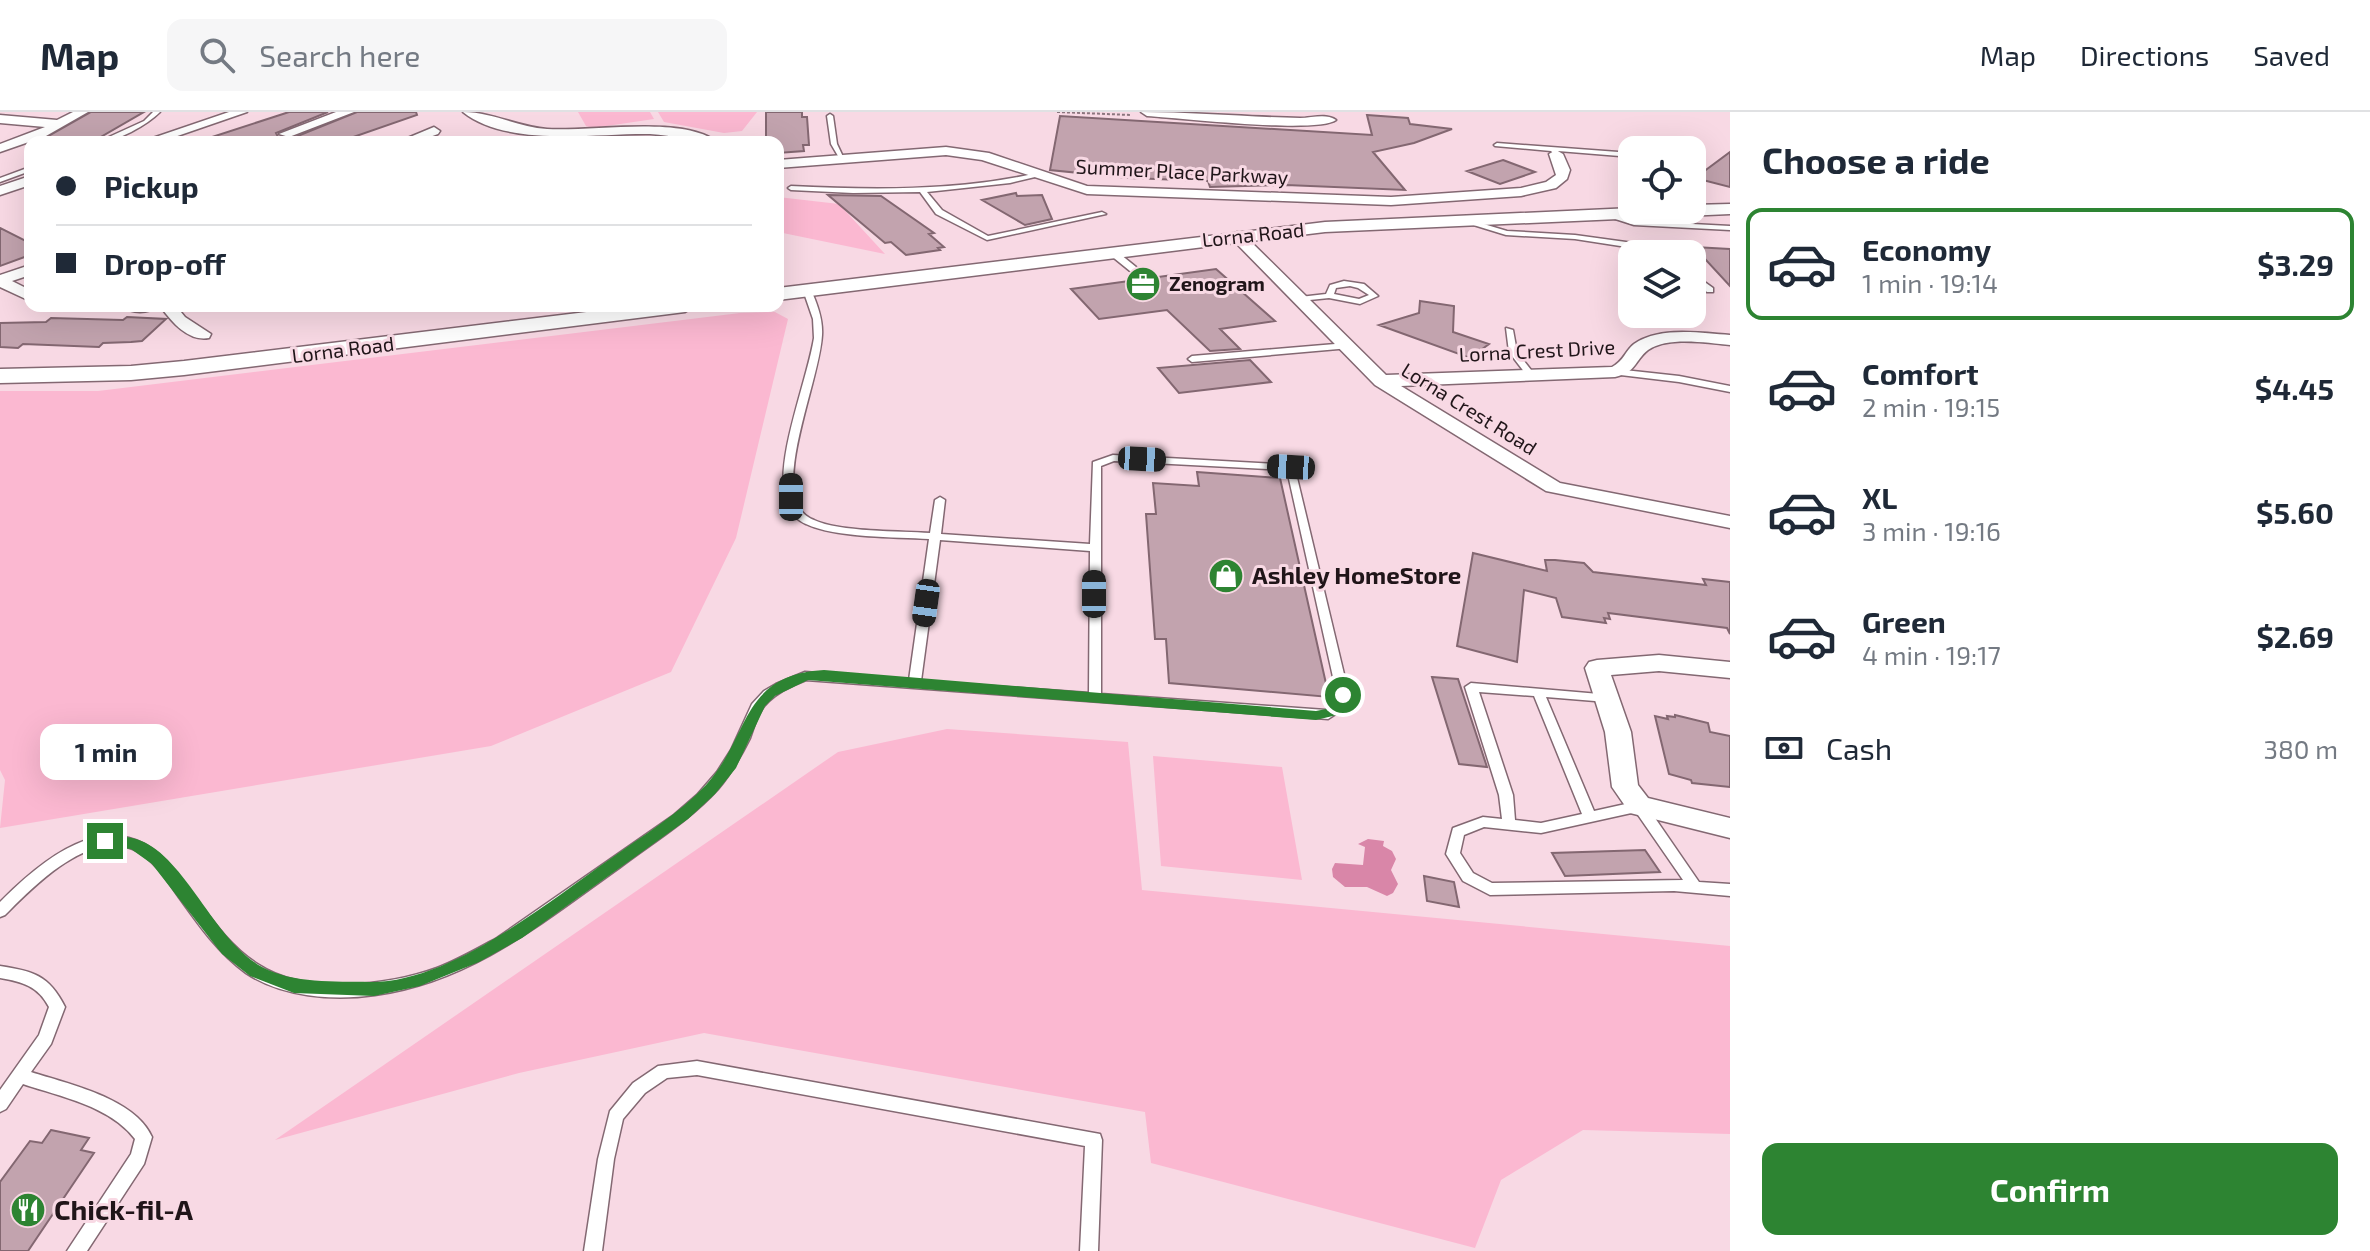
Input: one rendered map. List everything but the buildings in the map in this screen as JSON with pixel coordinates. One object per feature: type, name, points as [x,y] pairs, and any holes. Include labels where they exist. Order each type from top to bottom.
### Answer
[{"type":"street","points":[[30,136],[82,112]]},
{"type":"street","points":[[166,136],[241,112]]},
{"type":"street","points":[[290,136],[278,132],[348,112]]},
{"type":"street","points":[[469,112],[499,124],[537,132],[672,131],[690,136]]},
{"type":"street","points":[[1147,112],[1302,122],[1330,120]]},
{"type":"street","points":[[0,119],[60,124]]},
{"type":"street","points":[[420,136],[434,131]]},
{"type":"street","points":[[0,148],[24,138]]},
{"type":"street","name":"Summer Place Parkway","points":[[784,164],[926,151],[958,152],[1001,161],[1033,176],[1068,187],[1107,192],[1391,201],[1540,189],[1562,176],[1563,170],[1554,152]]},
{"type":"street","points":[[0,191],[24,182]]},
{"type":"street","name":"Lorna Road","points":[[784,293],[1325,227],[1730,209]]},
{"type":"street","name":"Lorna Crest Road","points":[[1237,236],[1381,381],[1553,487],[1730,522]]},
{"type":"street","points":[[0,281],[24,272]]},
{"type":"street","points":[[0,281],[24,293]]},
{"type":"street","points":[[172,312],[179,321],[203,334]]},
{"type":"street","name":"Lorna Road","points":[[0,376],[131,373],[184,368],[637,312]]},
{"type":"street","name":"Lorna Crest Drive","points":[[1381,381],[1615,372],[1626,368],[1634,361],[1637,350],[1651,342],[1707,338],[1730,340]]},
{"type":"street","points":[[1730,670],[1659,663],[1597,668],[1618,732],[1625,787],[1639,806],[1730,828]]},
{"type":"lane","points":[[114,136],[146,122],[157,112]]},
{"type":"lane","points":[[830,116],[834,144],[843,160]]},
{"type":"lane","points":[[1497,145],[1554,152],[1618,154]]},
{"type":"lane","points":[[0,180],[24,171]]},
{"type":"lane","points":[[791,188],[922,190],[1033,176]]},
{"type":"lane","points":[[922,190],[946,217],[987,238],[1102,214]]},
{"type":"lane","points":[[1609,214],[1634,223],[1730,228]]},
{"type":"lane","points":[[1470,221],[1506,233],[1618,243]]},
{"type":"lane","points":[[1112,252],[1133,269]]},
{"type":"lane","points":[[1300,299],[1329,296],[1360,302],[1374,296],[1362,286],[1342,283],[1333,287],[1329,296]]},
{"type":"lane","points":[[1706,287],[1710,290]]},
{"type":"lane","points":[[807,290],[816,312],[819,335],[796,433],[791,472],[792,506],[807,520],[829,528],[1095,548]]},
{"type":"lane","points":[[1509,330],[1513,352],[1531,375]]},
{"type":"lane","points":[[1192,359],[1347,346]]},
{"type":"lane","points":[[1615,372],[1679,379],[1730,389]]},
{"type":"lane","points":[[0,911],[28,882],[76,850],[105,841],[119,841],[146,849],[158,860],[228,949],[256,971],[294,986],[374,989],[420,979],[473,958],[516,933],[683,815],[710,790],[731,764],[750,719],[770,693],[805,676],[915,682],[1316,716],[1336,711],[1343,695],[1291,467],[1113,458],[1102,461],[1094,468],[1095,697]]},
{"type":"lane","points":[[915,682],[940,500]]},
{"type":"lane","points":[[1509,825],[1506,795],[1471,687],[1607,698]]},
{"type":"lane","points":[[1538,692],[1590,817]]},
{"type":"lane","points":[[1695,887],[1639,806],[1541,828],[1483,822],[1458,832],[1453,854],[1468,877],[1490,889],[1674,885],[1695,887],[1730,890]]},
{"type":"lane","points":[[0,972],[28,977],[48,988],[57,1007],[45,1039],[0,1104]]},
{"type":"lane","points":[[593,1251],[606,1159],[616,1116],[639,1088],[664,1071],[697,1068],[1094,1140],[1089,1251]]},
{"type":"lane","points":[[21,1076],[114,1110],[137,1124],[144,1137],[138,1158],[76,1251]]},
{"type":"shaded area","points":[[578,112],[650,112],[654,119],[593,128],[586,126]]},
{"type":"shaded area","points":[[658,112],[757,112],[742,131],[724,133],[664,122]]},
{"type":"shaded area","points":[[784,198],[839,204],[885,254],[784,233]]},
{"type":"shaded area","points":[[775,312],[788,319],[736,538],[671,672],[491,746],[0,828],[5,780],[0,770],[0,391],[98,391],[740,313]]},
{"type":"shaded area","points":[[947,729],[1128,742],[1142,890],[1730,946],[1730,1134],[1583,1130],[1501,1180],[1475,1248],[1151,1163],[1145,1112],[704,1033],[519,1073],[275,1140],[838,752]]},
{"type":"shaded area","points":[[1153,756],[1282,767],[1302,880],[1161,866]]},
{"type":"shaded area","points":[[1368,839],[1384,841],[1383,846],[1392,851],[1396,859],[1391,870],[1398,884],[1387,896],[1367,887],[1345,887],[1333,877],[1335,863],[1363,865],[1365,847],[1358,844]]},
{"type":"place","name":"Zenogram","points":[[1143,284]]},
{"type":"place","name":"Ashley HomeStore","points":[[1226,576]]},
{"type":"place","name":"Chick-fil-A","points":[[28,1210]]},
{"type":"route","points":[[105,841],[119,841],[146,849],[228,949],[256,971],[294,986],[374,989],[420,979],[473,958],[516,933],[683,815],[710,790],[731,764],[759,704],[770,693],[805,676],[824,675],[1316,716],[1336,711],[1343,695]]}]
